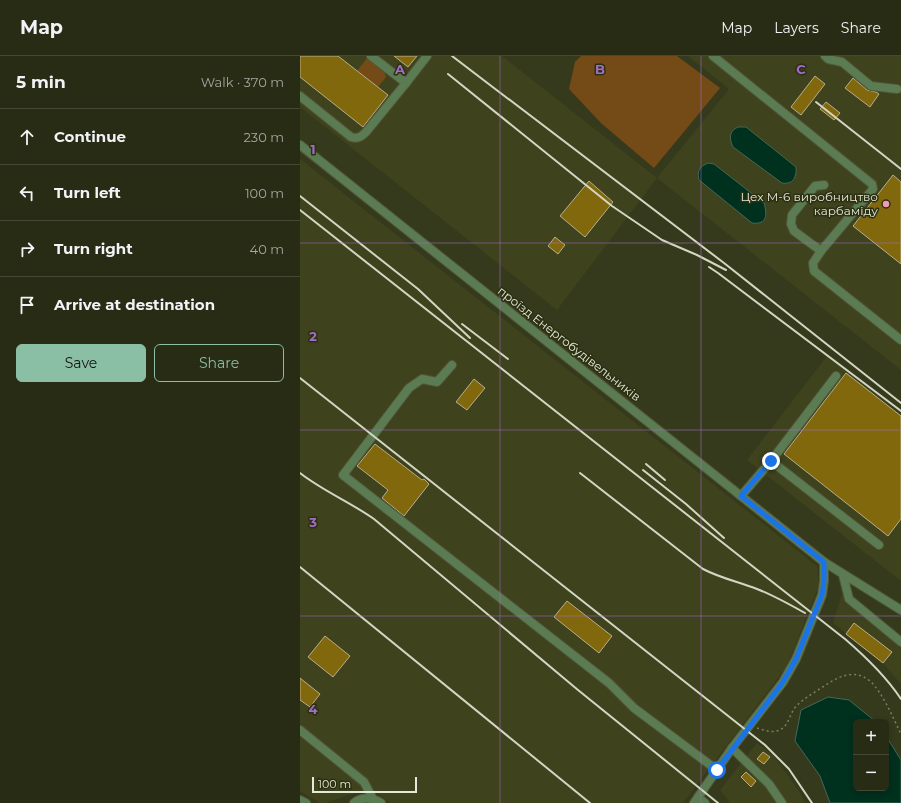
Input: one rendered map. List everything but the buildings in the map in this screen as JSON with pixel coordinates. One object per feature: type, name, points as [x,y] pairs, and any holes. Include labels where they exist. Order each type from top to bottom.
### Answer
[{"type":"street","points":[[371,56],[406,83]]},
{"type":"street","points":[[300,96],[351,137],[361,137],[427,56]]},
{"type":"street","points":[[713,56],[872,184],[873,189],[821,251],[813,263],[814,271],[901,340]]},
{"type":"street","points":[[825,56],[828,59],[842,62],[871,86],[900,89]]},
{"type":"street","name":"проїзд Енергобудівельників","points":[[300,145],[824,562],[901,610]]},
{"type":"street","points":[[821,251],[794,231],[791,224],[792,215],[815,186],[824,185]]},
{"type":"street","points":[[452,365],[437,382],[422,379],[409,388],[343,475],[609,683],[634,708],[717,770]]},
{"type":"street","points":[[741,496],[771,461],[836,376]]},
{"type":"street","points":[[771,461],[879,545]]},
{"type":"street","points":[[705,803],[696,800],[732,748],[783,682],[796,659],[822,595],[824,562]]},
{"type":"street","points":[[844,575],[849,599],[901,642]]},
{"type":"street","points":[[300,730],[364,782],[372,799]]},
{"type":"street","points":[[732,748],[769,784],[782,803]]},
{"type":"street","points":[[354,802],[367,798],[381,803]]},
{"type":"street","points":[[300,800],[306,803]]},
{"type":"path","points":[[750,726],[767,732],[776,731],[784,727],[793,710],[801,702],[838,676],[858,675],[869,681],[878,691],[901,734]]},
{"type":"shaded area","points":[[300,56],[502,56],[657,178],[557,310],[300,107]]},
{"type":"shaded area","points":[[581,56],[677,56],[720,88],[654,168],[601,123],[569,89],[575,62]]},
{"type":"shaded area","points":[[688,56],[901,56],[901,370],[657,178],[729,89]]},
{"type":"shaded area","points":[[367,58],[385,73],[386,77],[378,87],[357,71]]},
{"type":"shaded area","points":[[738,127],[746,127],[796,167],[794,180],[789,183],[782,183],[733,147],[731,133]]},
{"type":"shaded area","points":[[300,159],[817,566],[819,585],[787,666],[683,803],[390,803],[370,788],[325,803],[320,803],[300,791]]},
{"type":"shaded area","points":[[708,163],[714,164],[764,203],[766,215],[764,220],[757,223],[752,223],[699,180],[699,170]]},
{"type":"shaded area","points":[[827,356],[901,414],[901,581],[747,460]]},
{"type":"shaded area","points":[[843,590],[901,635],[901,684],[883,663],[833,623]]},
{"type":"shaded area","points":[[828,697],[849,700],[872,719],[853,719],[853,791],[889,791],[889,741],[901,760],[901,803],[830,803],[820,776],[795,741],[801,710]]},
{"type":"shaded area","points":[[757,743],[773,755],[799,791],[805,803],[730,803],[720,790]]},
{"type":"railway","points":[[452,56],[724,263],[901,403]]},
{"type":"railway","points":[[448,74],[612,206],[662,240],[697,255],[726,270]]},
{"type":"railway","points":[[816,102],[901,169]]},
{"type":"railway","points":[[300,196],[418,289],[470,338]]},
{"type":"railway","points":[[300,210],[845,639],[875,667],[901,699]]},
{"type":"railway","points":[[709,267],[901,411]]},
{"type":"railway","points":[[462,324],[508,359]]},
{"type":"railway","points":[[300,378],[765,745],[789,769],[812,803]]},
{"type":"railway","points":[[646,464],[665,480]]},
{"type":"railway","points":[[643,470],[686,504],[724,538]]},
{"type":"railway","points":[[300,473],[374,519],[578,690],[718,803]]},
{"type":"railway","points":[[580,473],[703,569],[763,591],[805,613]]},
{"type":"railway","points":[[300,567],[590,803]]},
{"type":"place","name":"Цех М-6 виробництво карбаміду","points":[[886,204]]},
{"type":"route","points":[[717,770],[783,682],[796,659],[822,595],[824,562],[741,496],[771,461]]}]
